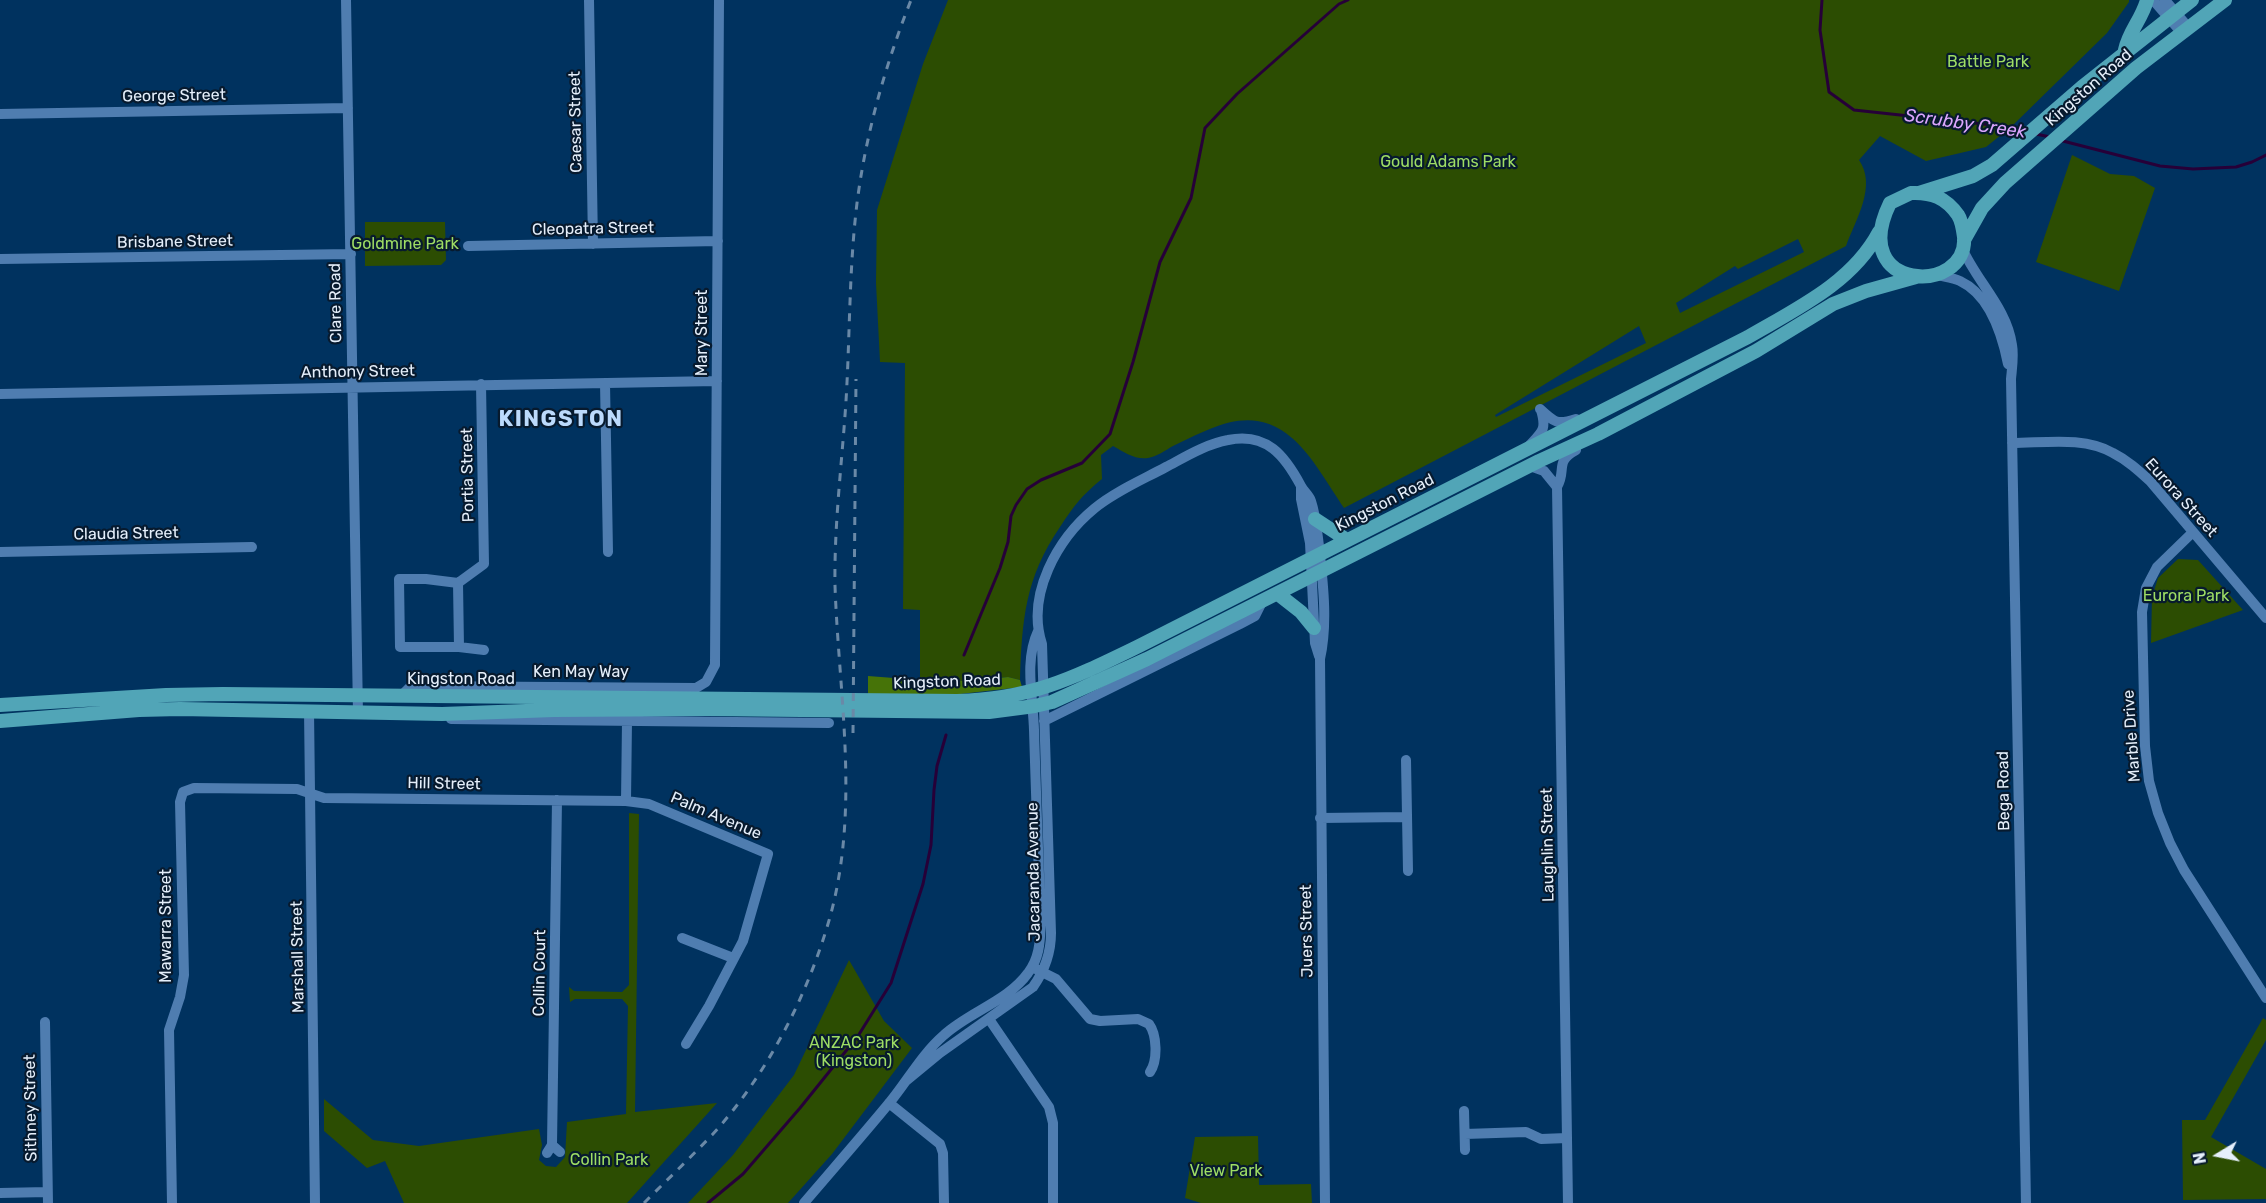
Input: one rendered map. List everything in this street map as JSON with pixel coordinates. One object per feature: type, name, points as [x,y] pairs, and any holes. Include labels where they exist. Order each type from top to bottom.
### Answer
[{"type":"main road","points":[[2126,51],[2128,37],[2147,0]]},
{"type":"main road","name":"Kingston Road","points":[[1918,193],[1973,176],[1992,165],[2051,113],[2191,0]]},
{"type":"main road","name":"Kingston Road","points":[[1963,244],[1982,208],[2005,183],[2184,30],[2225,0]]},
{"type":"main road","points":[[1918,193],[1933,194],[1949,202],[1961,219],[1963,244],[1955,262],[1937,275],[1916,278],[1899,271],[1886,258],[1880,243],[1879,232],[1890,203],[1901,196],[1918,193]]},
{"type":"main road","name":"Kingston Road","points":[[0,721],[139,710],[309,710],[442,714],[880,706],[972,712],[1015,702],[1060,683],[1315,557],[1748,337],[1830,287],[1851,270],[1872,246],[1879,232]]},
{"type":"main road","name":"Kingston Road","points":[[1015,702],[1035,706],[1110,677],[1598,434],[1756,351],[1833,304],[1866,291],[1916,278]]},
{"type":"main road","points":[[1315,519],[1347,540]]},
{"type":"main road","points":[[1278,594],[1301,612],[1314,628]]},
{"type":"main road","points":[[273,694],[283,699],[304,700],[309,710]]},
{"type":"main road","name":"Kingston Road","points":[[0,705],[166,695],[273,694],[839,706]]},
{"type":"street","name":"Clare Road","points":[[346,0],[358,713]]},
{"type":"street","name":"Caesar Street","points":[[589,0],[593,244]]},
{"type":"street","name":"Mary Street","points":[[715,665],[719,0]]},
{"type":"street","points":[[2153,0],[2172,15],[2184,30]]},
{"type":"street","points":[[2165,0],[2172,15]]},
{"type":"street","name":"George Street","points":[[0,114],[348,108]]},
{"type":"street","name":"Cleopatra Street","points":[[468,246],[718,241]]},
{"type":"street","name":"Bega Road","points":[[1963,244],[1971,268],[1992,295],[2006,321],[2013,346],[2011,379],[2026,1203]]},
{"type":"street","name":"Brisbane Street","points":[[0,259],[351,254]]},
{"type":"street","name":"Bega Road","points":[[1937,275],[1959,281],[1973,290],[1984,302],[1997,326],[2011,379]]},
{"type":"street","name":"Anthony Street","points":[[0,394],[717,381]]},
{"type":"street","points":[[605,383],[608,552]]},
{"type":"street","name":"Portia Street","points":[[458,583],[484,564],[481,384]]},
{"type":"street","points":[[1525,450],[1542,432],[1545,424],[1540,410],[1560,424],[1604,410]]},
{"type":"street","name":"Laughlin Street","points":[[1568,1203],[1557,487],[1561,480],[1563,459],[1598,434]]},
{"type":"street","name":"Jacaranda Avenue","points":[[906,1081],[1033,987],[1037,969],[1041,921],[1034,721],[1030,683],[1031,645],[1038,631],[1042,589],[1061,545],[1089,513],[1129,486],[1210,446],[1227,440],[1243,438],[1261,442],[1281,454],[1293,469],[1301,488],[1310,498],[1315,519],[1316,575]]},
{"type":"street","name":"Eurora Street","points":[[2012,443],[2082,443],[2111,451],[2150,481],[2266,618]]},
{"type":"street","points":[[1530,466],[1545,471],[1557,487]]},
{"type":"street","name":"Jacaranda Avenue","points":[[1301,488],[1301,499],[1315,557]]},
{"type":"street","name":"Marble Drive","points":[[2193,532],[2157,567],[2146,588],[2142,612],[2145,746],[2149,780],[2158,813],[2180,861],[2266,998]]},
{"type":"street","name":"Claudia Street","points":[[0,552],[252,547]]},
{"type":"street","name":"Juers Street","points":[[1316,575],[1314,628],[1315,643],[1320,659]]},
{"type":"street","name":"Juers Street","points":[[1316,575],[1324,643],[1320,659],[1320,818],[1325,1203]]},
{"type":"street","points":[[459,647],[458,583],[426,579],[399,579],[400,647],[459,647],[484,650]]},
{"type":"street","name":"Kingston Road","points":[[1044,721],[1255,616],[1262,602]]},
{"type":"street","name":"Jacaranda Avenue","points":[[804,1203],[944,1034],[1015,987],[1037,969],[1050,952],[1042,644],[1038,631]]},
{"type":"street","name":"Ken May Way","points":[[402,695],[411,687],[696,688],[706,682],[715,665]]},
{"type":"street","name":"Marshall Street","points":[[309,710],[315,1203]]},
{"type":"street","points":[[442,714],[452,720],[829,723]]},
{"type":"street","points":[[626,801],[627,721]]},
{"type":"street","points":[[1406,760],[1408,871]]},
{"type":"street","name":"Hill Street","points":[[183,792],[194,788],[297,789],[324,798],[626,801]]},
{"type":"street","name":"Mawarra Street","points":[[172,1203],[169,1030],[180,997],[184,975],[180,801],[183,792]]},
{"type":"street","name":"Collin Court","points":[[553,1150],[557,800]]},
{"type":"street","name":"Palm Avenue","points":[[626,801],[649,804],[768,854],[743,941],[686,1044]]},
{"type":"street","points":[[1320,818],[1407,817]]},
{"type":"street","points":[[682,938],[733,958]]},
{"type":"street","points":[[1037,969],[1056,979],[1090,1018],[1138,1019],[1149,1024],[1154,1033],[1155,1061],[1150,1072]]},
{"type":"street","points":[[989,1019],[1046,1100],[1052,1113],[1053,1203]]},
{"type":"street","name":"Sithney Street","points":[[45,1022],[48,1198]]},
{"type":"street","points":[[955,1027],[962,1038]]},
{"type":"street","points":[[889,1103],[940,1144],[943,1153],[944,1203]]},
{"type":"street","points":[[1464,1111],[1465,1150]]},
{"type":"street","points":[[1465,1134],[1526,1132],[1541,1139],[1567,1138]]},
{"type":"street","points":[[0,1193],[48,1198]]},
{"type":"green space","points":[[948,0],[2129,0],[2107,33],[2011,127],[1986,147],[1926,161],[1880,136],[1859,160],[1864,170],[1865,192],[1846,246],[1344,508],[1299,445],[1277,428],[1262,422],[1247,420],[1218,426],[1148,458],[1134,457],[1113,446],[1101,455],[1102,479],[1074,507],[1039,564],[1032,582],[1024,619],[1020,680],[1008,677],[973,681],[920,680],[920,610],[903,609],[905,363],[880,362],[876,283],[877,210],[923,64]],"holes":[[[1798,239],[1804,252],[1680,313],[1676,303],[1735,266],[1738,269]],[[1639,326],[1646,343],[1496,417],[1495,415]]]},
{"type":"green space","points":[[2072,155],[2110,174],[2134,176],[2155,188],[2119,291],[2036,262]]},
{"type":"green space","name":"Goldmine Park","points":[[365,222],[445,222],[446,260],[441,265],[365,266]]},
{"type":"green space","name":"Eurora Park","points":[[2178,559],[2198,560],[2243,610],[2151,643],[2152,597],[2158,578]]},
{"type":"green space","points":[[868,676],[973,681],[1008,677],[1020,680],[1022,687],[960,694],[868,695]]},
{"type":"green space","name":"Collin Park","points":[[629,813],[639,814],[635,1112],[717,1103],[627,1203],[404,1203],[385,1161],[367,1168],[324,1131],[324,1099],[373,1140],[419,1146],[539,1129],[542,1145],[539,1160],[546,1166],[556,1167],[565,1157],[567,1122],[626,1114],[628,1006],[622,999],[575,999],[570,1002],[569,987],[574,991],[622,992],[629,985]]},
{"type":"green space","name":"ANZAC Park (Kingston)","points":[[849,960],[884,1021],[912,1048],[832,1154],[788,1203],[688,1203],[733,1155],[794,1075]]},
{"type":"green space","points":[[2263,1018],[2266,1020],[2266,1040],[2211,1137],[2266,1169],[2266,1199],[2183,1200],[2182,1120],[2205,1120]]},
{"type":"green space","name":"View Park","points":[[1258,1136],[1259,1185],[1311,1184],[1312,1203],[1201,1203],[1185,1198],[1195,1137]]},
{"type":"waterway","points":[[964,655],[1000,568],[1008,542],[1011,516],[1016,505],[1027,489],[1041,480],[1082,463],[1110,434],[1133,362],[1160,262],[1191,198],[1205,128],[1237,94],[1339,4],[1348,0]]},
{"type":"waterway","name":"Scrubby Creek","points":[[1822,0],[1820,30],[1829,92],[1854,110],[2024,130]]},
{"type":"waterway","name":"Scrubby Creek","points":[[2036,134],[2050,137]]},
{"type":"waterway","name":"Scrubby Creek","points":[[2059,140],[2160,166],[2193,169],[2236,167],[2266,155]]},
{"type":"waterway","points":[[708,1203],[743,1174],[800,1108],[858,1036],[891,983],[923,884],[931,845],[937,766],[946,735]]},
{"type":"railway","points":[[644,1203],[712,1135],[751,1087],[783,1033],[797,1004],[810,976],[830,917],[839,876],[846,794],[835,563],[846,401],[854,228],[871,125],[885,75],[911,0]]},
{"type":"railway","points":[[853,733],[856,379]]},
{"type":"district","name":"KINGSTON","points":[[561,420]]},
{"type":"park label","name":"Battle Park","points":[[1988,62]]},
{"type":"park label","name":"Gould Adams Park","points":[[1448,162]]}]
